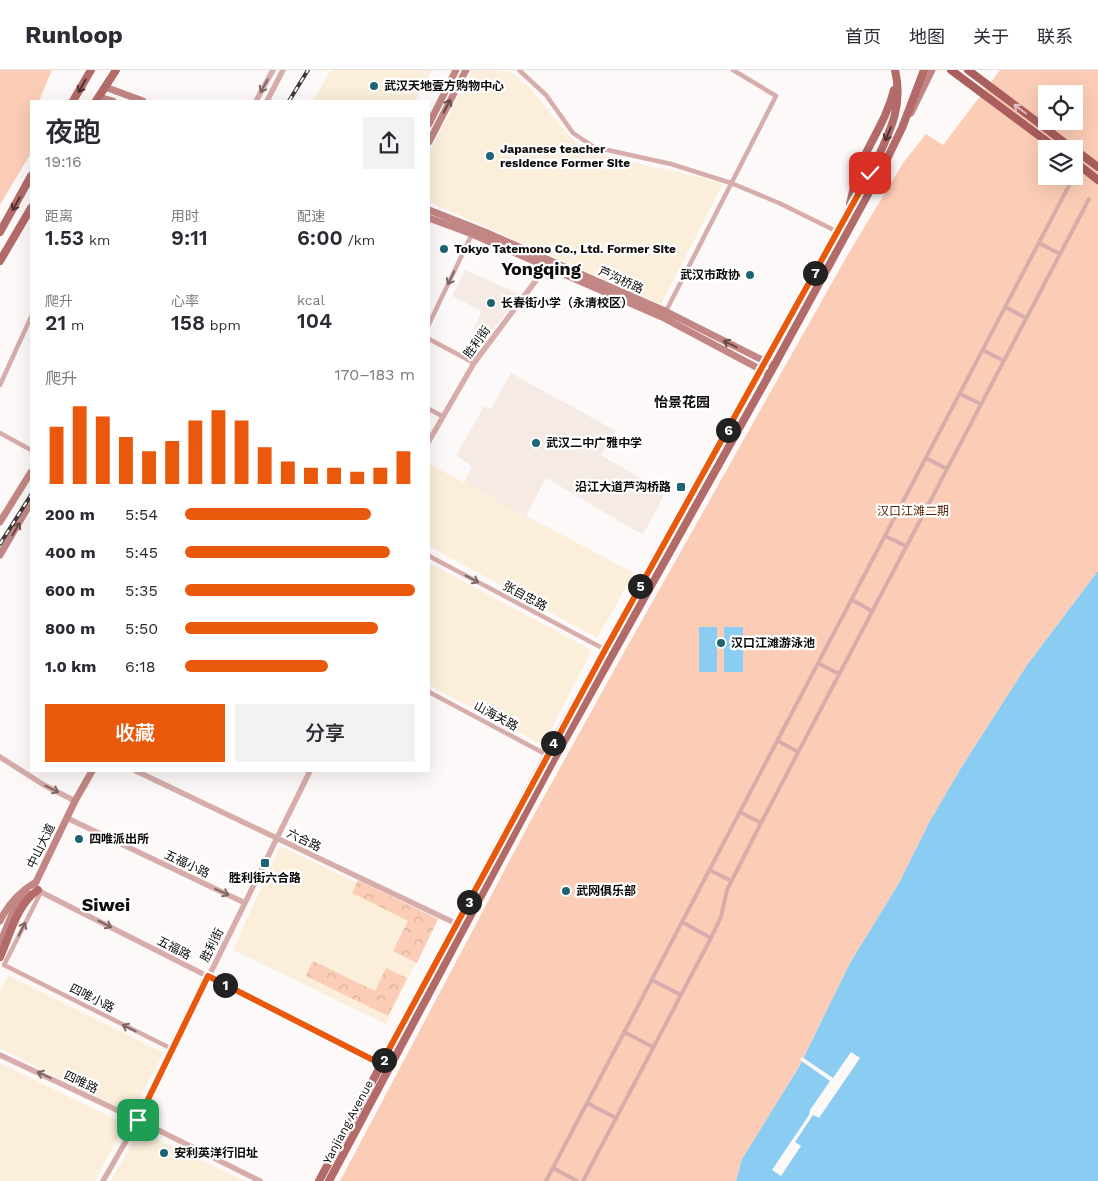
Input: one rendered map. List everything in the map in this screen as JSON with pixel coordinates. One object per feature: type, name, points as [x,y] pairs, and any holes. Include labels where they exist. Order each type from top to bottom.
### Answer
[{"type":"highway","points":[[951,70],[1045,140]]},
{"type":"highway","points":[[968,70],[1061,140]]},
{"type":"highway","points":[[1083,157],[1098,168]]},
{"type":"highway","points":[[1083,169],[1098,180]]},
{"type":"main road","points":[[74,100],[90,70]]},
{"type":"main road","points":[[97,99],[116,70]]},
{"type":"main road","points":[[430,122],[456,70]]},
{"type":"main road","points":[[430,140],[466,70]]},
{"type":"main road","points":[[889,70],[895,88]]},
{"type":"main road","points":[[902,128],[924,70]]},
{"type":"main road","points":[[550,757],[612,653],[774,366],[846,235],[932,70]]},
{"type":"main road","points":[[847,215],[864,155],[888,112],[895,88],[896,74]]},
{"type":"main road","points":[[319,1181],[381,1064],[460,926],[605,650],[874,166],[893,124],[898,101],[896,74]]},
{"type":"main road","points":[[105,87],[140,100]]},
{"type":"main road","points":[[0,232],[30,178]]},
{"type":"main road","points":[[0,261],[30,210]]},
{"type":"main road","name":"芦沟桥路","points":[[430,210],[485,232],[549,264]]},
{"type":"main road","name":"芦沟桥路","points":[[430,218],[549,264],[664,314],[774,366]]},
{"type":"main road","name":"芦沟桥路","points":[[664,314],[769,374]]},
{"type":"main road","points":[[0,522],[30,474]]},
{"type":"main road","points":[[0,555],[30,504]]},
{"type":"main road","name":"中山大道","points":[[0,942],[15,907],[22,897],[38,888],[67,818],[91,772]]},
{"type":"main road","points":[[0,957],[23,905],[38,888]]},
{"type":"main road","name":"中山大道","points":[[0,921],[12,901],[23,890],[38,888]]},
{"type":"main road","name":"Yanjiang Avenue","points":[[329,1181],[390,1068],[460,926]]},
{"type":"street","points":[[257,100],[273,70]]},
{"type":"street","points":[[268,100],[283,70]]},
{"type":"street","points":[[519,70],[546,95],[573,133],[594,147],[671,164],[731,183],[779,202],[838,232]]},
{"type":"street","points":[[664,314],[776,96],[733,70]]},
{"type":"street","points":[[546,1181],[1069,185]]},
{"type":"street","points":[[583,1181],[719,923],[731,881],[1089,199]]},
{"type":"street","points":[[430,322],[472,234]]},
{"type":"street","points":[[1039,242],[1060,254]]},
{"type":"street","name":"胜利街","points":[[430,439],[474,363],[549,264]]},
{"type":"street","points":[[1005,307],[1026,318]]},
{"type":"street","points":[[0,385],[30,319]]},
{"type":"street","points":[[430,339],[474,363]]},
{"type":"street","points":[[983,350],[1004,361]]},
{"type":"street","points":[[960,394],[980,404]]},
{"type":"street","points":[[430,410],[442,416]]},
{"type":"street","points":[[0,433],[30,449]]},
{"type":"street","points":[[926,458],[946,469]]},
{"type":"street","points":[[885,536],[906,546]]},
{"type":"street","name":"张自忠路","points":[[430,557],[612,653]]},
{"type":"street","points":[[852,600],[872,611]]},
{"type":"street","points":[[818,663],[839,674]]},
{"type":"street","name":"山海关路","points":[[430,693],[550,757]]},
{"type":"street","points":[[778,741],[798,752]]},
{"type":"street","points":[[0,757],[44,785],[75,801]]},
{"type":"street","name":"六合路","points":[[138,772],[460,926]]},
{"type":"street","name":"胜利街","points":[[103,1181],[138,1120],[310,772]]},
{"type":"street","points":[[740,812],[761,823]]},
{"type":"street","name":"五福小路","points":[[67,818],[245,903]]},
{"type":"street","points":[[710,870],[731,881]]},
{"type":"street","name":"中山大道","points":[[4,965],[38,888]]},
{"type":"street","name":"五福路","points":[[38,888],[390,1068]]},
{"type":"street","points":[[682,922],[711,938]]},
{"type":"street","name":"四唯小路","points":[[4,965],[172,1049]]},
{"type":"street","points":[[652,980],[681,995]]},
{"type":"street","points":[[624,1032],[653,1048]]},
{"type":"street","name":"四唯路","points":[[0,1055],[138,1120],[260,1181]]},
{"type":"street","points":[[587,1103],[616,1118]]},
{"type":"street","points":[[553,1168],[577,1181]]},
{"type":"shaded area","name":"武汉天地壹方购物中心","points":[[331,70],[432,70],[416,100],[314,100]]},
{"type":"shaded area","points":[[473,70],[510,71],[529,87],[569,136],[585,149],[609,157],[696,176],[723,184],[661,304],[430,202],[430,151]]},
{"type":"shaded area","name":"长春街小学（永清校区）","points":[[465,270],[521,295],[487,337],[473,329],[482,311],[452,296]]},
{"type":"shaded area","name":"武汉二中广雅中学","points":[[511,373],[616,431],[601,455],[665,493],[643,535],[546,478],[526,516],[464,483],[472,466],[456,456],[484,406],[491,409]]},
{"type":"shaded area","points":[[430,465],[634,573],[597,638],[430,547]]},
{"type":"shaded area","points":[[430,564],[592,650],[543,745],[430,686]]},
{"type":"shaded area","points":[[280,846],[436,921],[386,1024],[233,950]]},
{"type":"shaded area","points":[[8,975],[164,1053],[130,1115],[0,1048],[0,991]]},
{"type":"shaded area","points":[[0,1063],[125,1124],[95,1181],[0,1181]]},
{"type":"shaded area","points":[[139,1131],[245,1181],[111,1181]]},
{"type":"green space","points":[[0,70],[52,70],[39,100],[30,100],[30,155],[0,205]]},
{"type":"green space","name":"汉口江滩二期","points":[[1000,70],[1098,70],[1098,571],[1027,665],[961,768],[930,821],[899,883],[850,963],[799,1067],[742,1159],[736,1181],[340,1181],[530,822],[618,663],[847,256],[903,163],[926,134],[943,145]]},
{"type":"green space","points":[[358,880],[438,919],[417,963],[393,951],[408,921],[352,893]]},
{"type":"green space","points":[[313,961],[375,991],[386,968],[407,978],[388,1016],[306,976]]},
{"type":"water","points":[[1098,571],[1098,1181],[736,1181],[742,1159],[799,1067],[850,963],[899,883],[930,821],[961,768],[1027,665]]},
{"type":"water","points":[[699,627],[717,627],[717,672],[699,672]]},
{"type":"water","points":[[724,627],[743,627],[743,672],[724,672]]},
{"type":"pier","points":[[851,1052],[860,1058],[819,1118],[813,1115],[795,1142],[801,1146],[781,1176],[772,1170],[830,1081],[800,1060],[802,1057],[833,1078]]},
{"type":"railway","points":[[290,100],[308,70]]},
{"type":"railway","points":[[0,544],[30,497]]},
{"type":"place","name":"武汉天地壹方购物中心","points":[[374,86]]},
{"type":"place","name":"Japanese teacher residence Former Site","points":[[490,156]]},
{"type":"place","name":"Tokyo Tatemono Co., Ltd. Former Site","points":[[444,249]]},
{"type":"place","name":"武汉市政协","points":[[750,275]]},
{"type":"place","name":"长春街小学（永清校区）","points":[[491,303]]},
{"type":"place","name":"武汉二中广雅中学","points":[[536,443]]},
{"type":"place","name":"沿江大道芦沟桥路","points":[[681,487]]},
{"type":"place","name":"汉口江滩游泳池","points":[[721,643]]},
{"type":"place","name":"四唯派出所","points":[[79,839]]},
{"type":"place","name":"胜利街六合路","points":[[265,863]]},
{"type":"place","name":"武网俱乐部","points":[[566,891]]},
{"type":"place","name":"安利英洋行旧址","points":[[164,1153]]},
{"type":"district","name":"Yongqing","points":[[541,268]]},
{"type":"district","name":"怡景花园","points":[[682,402]]},
{"type":"district","name":"Siwei","points":[[106,904]]},
{"type":"route","points":[[138,1120],[208,976],[381,1064],[556,738],[870,173]]}]
